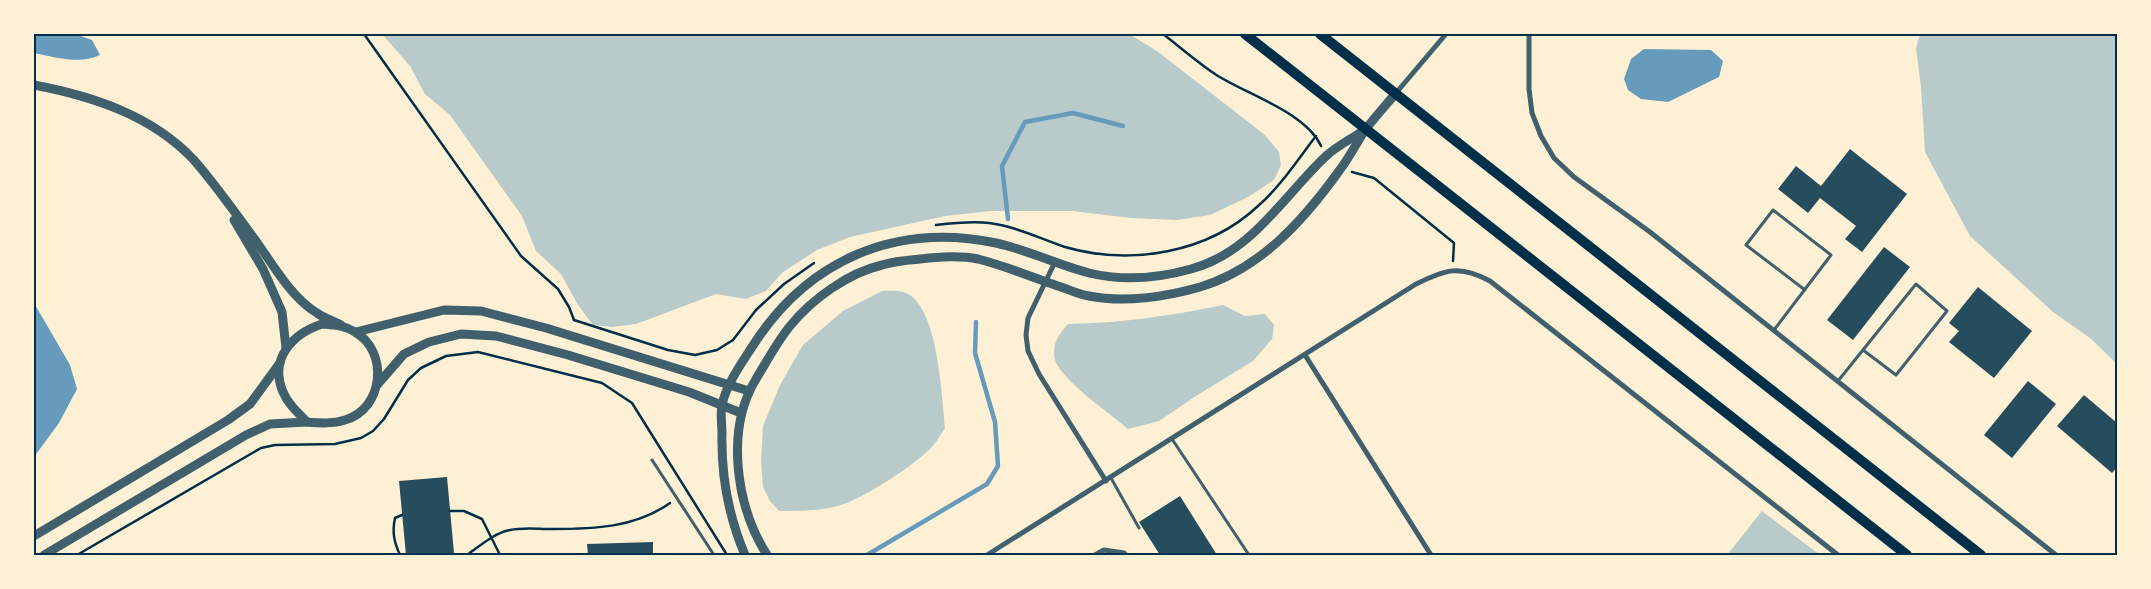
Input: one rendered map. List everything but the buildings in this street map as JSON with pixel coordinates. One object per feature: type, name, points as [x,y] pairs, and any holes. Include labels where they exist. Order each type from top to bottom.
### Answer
[{"type":"main road","points":[[1245,34],[1907,555]]},
{"type":"main road","points":[[1320,34],[1981,555]]},
{"type":"street","points":[[767,555],[761,546],[748,512],[739,475],[738,446],[741,413],[749,391],[790,325],[819,298],[851,277],[880,265],[947,256],[977,259],[1089,296],[1134,299],[1200,287],[1225,277],[1252,263],[1289,232],[1340,170],[1366,130],[1446,34]]},
{"type":"street","points":[[1529,34],[1528,89],[1532,113],[1541,136],[1554,158],[1574,177],[1650,232],[2056,555]]},
{"type":"street","points":[[34,85],[64,90],[108,104],[148,123],[175,143],[210,179],[295,294],[316,312],[356,332],[364,339],[374,354],[378,368],[377,385]]},
{"type":"street","points":[[745,555],[727,502],[722,474],[722,405],[730,385],[755,342],[774,315],[798,290],[825,270],[858,254],[888,243],[922,237],[956,238],[997,243],[1088,273],[1119,279],[1190,269],[1219,258],[1251,235],[1278,210],[1326,156],[1366,130]]},
{"type":"street","points":[[210,179],[263,269],[282,312],[286,348]]},
{"type":"street","points":[[1055,262],[1028,318],[1026,335],[1028,351],[1039,374],[1108,479]]},
{"type":"street","points":[[987,555],[1305,356],[1416,284],[1452,270],[1474,272],[1490,281],[1838,555]]},
{"type":"street","points":[[356,332],[444,310],[481,311],[574,336],[749,391]]},
{"type":"street","points":[[34,536],[228,420],[250,404],[280,363],[286,348],[297,335],[322,324],[340,325]]},
{"type":"street","points":[[44,555],[246,435],[270,424],[325,423],[346,420],[366,406],[377,385],[404,354],[429,342],[462,334],[496,336],[568,355],[689,392],[741,413]]},
{"type":"street","points":[[1305,356],[1431,555]]},
{"type":"street","points":[[280,363],[280,381],[283,393],[293,408],[307,422]]},
{"type":"street","points":[[998,549],[1002,555]]},
{"type":"street","points":[[1095,555],[1104,550],[1124,553],[1126,555]]},
{"type":"lane","points":[[1774,331],[1831,256],[1773,210],[1746,245],[1805,290]]},
{"type":"lane","points":[[1838,382],[1863,350],[1916,284],[1947,310],[1896,375],[1863,350]]},
{"type":"lane","points":[[1172,439],[1249,555]]},
{"type":"lane","points":[[652,460],[714,555]]},
{"type":"lane","points":[[1108,479],[1139,528]]},
{"type":"path","points":[[364,34],[521,256],[558,289],[574,320],[574,336]]},
{"type":"path","points":[[77,555],[261,448],[275,444],[335,444],[361,438],[373,431],[384,419],[408,380],[420,368],[446,356],[478,352],[558,373],[568,355]]},
{"type":"path","points":[[467,555],[492,537],[509,530],[590,529],[620,524],[643,518],[677,498]]},
{"type":"path","points":[[450,511],[464,511],[482,518],[500,555]]},
{"type":"path","points":[[400,555],[395,543],[393,530],[395,518],[402,515]]},
{"type":"shaded area","points":[[382,34],[1129,34],[1157,51],[1265,135],[1279,152],[1281,165],[1274,180],[1248,197],[1210,215],[1177,220],[1131,218],[1073,211],[990,211],[945,216],[850,237],[817,250],[783,272],[766,291],[746,299],[716,294],[636,324],[612,327],[593,325],[578,305],[561,274],[536,251],[522,216],[450,115],[425,94],[410,66]]},
{"type":"shaded area","points":[[1920,34],[2117,34],[2117,364],[2090,338],[2053,312],[1970,236],[1925,152],[1921,87],[1916,48]]},
{"type":"shaded area","points":[[882,291],[906,293],[917,301],[925,315],[932,333],[940,375],[945,428],[932,447],[914,463],[878,487],[844,504],[804,511],[779,511],[770,501],[763,487],[761,461],[763,426],[780,385],[803,345],[843,311]]},
{"type":"shaded area","points":[[1223,305],[1245,316],[1265,314],[1274,325],[1272,339],[1253,361],[1159,421],[1128,429],[1085,395],[1064,374],[1057,364],[1054,355],[1056,342],[1068,324],[1146,318]]},
{"type":"shaded area","points":[[1762,511],[1820,555],[1727,555]]},
{"type":"water","points":[[34,34],[75,34],[92,40],[100,55],[75,60],[34,53]]},
{"type":"water","points":[[1644,49],[1711,50],[1723,61],[1719,77],[1668,102],[1641,99],[1628,90],[1624,79],[1631,59]]},
{"type":"water","points":[[34,303],[70,365],[77,389],[59,423],[34,457]]},
{"type":"waterway","points":[[1008,219],[1002,166],[1025,122],[1073,113],[1123,126]]},
{"type":"waterway","points":[[867,555],[987,484],[998,466],[995,422],[975,353],[976,322]]}]
